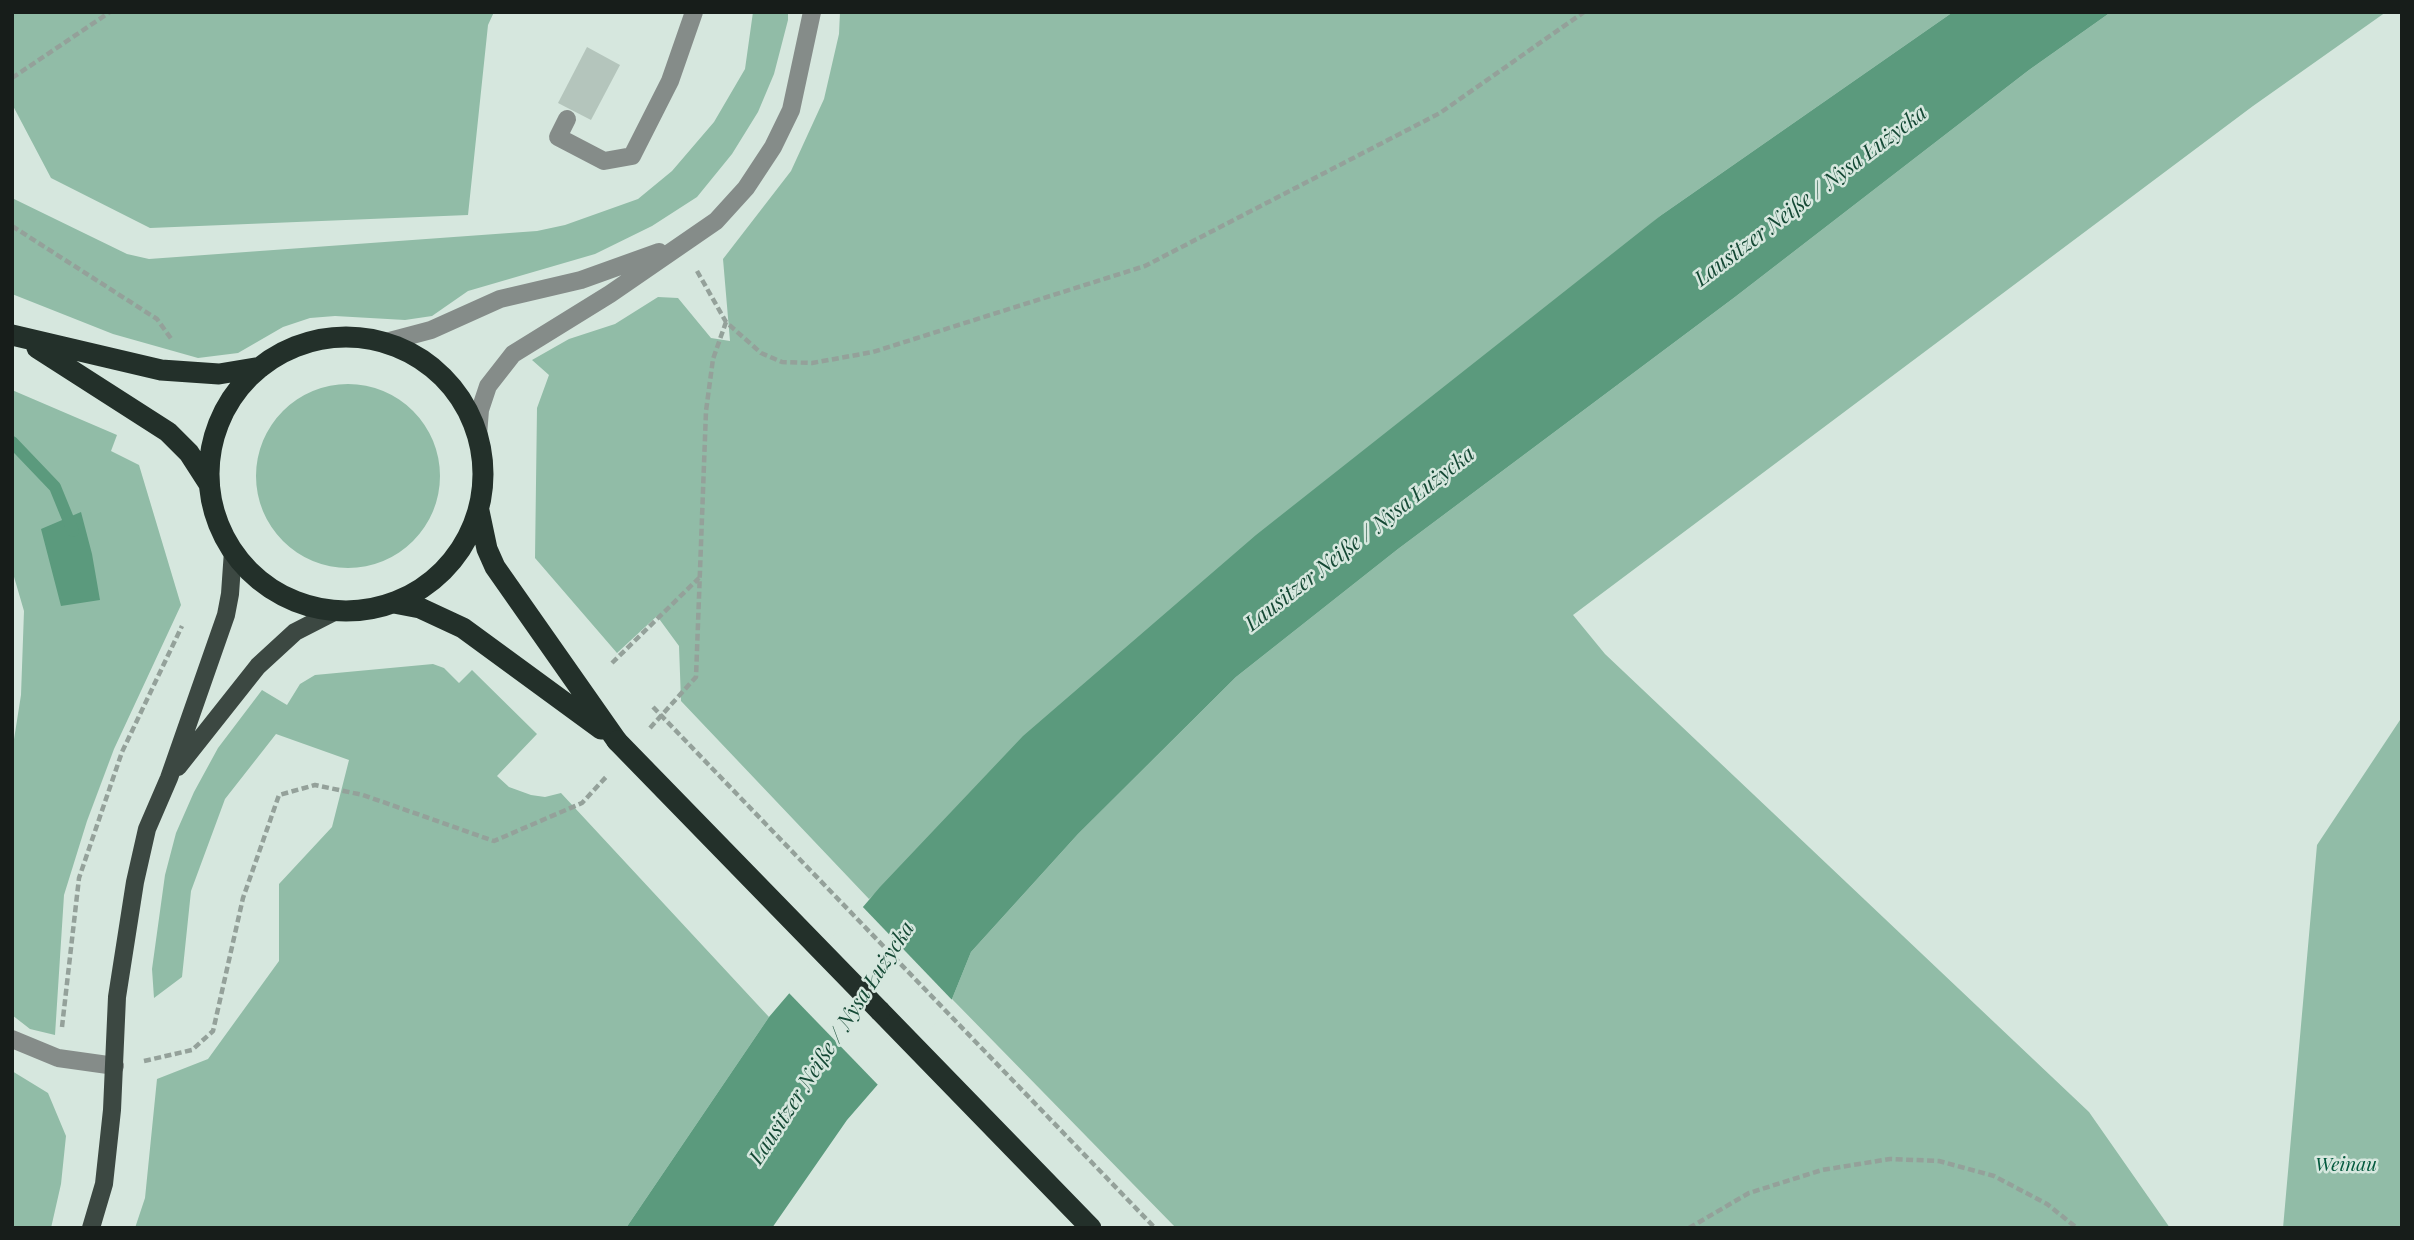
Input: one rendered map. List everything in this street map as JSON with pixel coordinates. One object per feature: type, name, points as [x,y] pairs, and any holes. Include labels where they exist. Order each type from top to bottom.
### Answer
[{"type":"highway","points":[[340,337],[383,343],[421,360],[443,377],[461,399],[478,435],[483,480],[479,508],[456,556],[439,575],[394,603],[366,610],[336,611],[288,598],[267,586],[233,551],[213,508],[209,484],[210,457],[226,407],[242,385],[261,366],[285,351],[312,341],[340,337]]},
{"type":"highway","points":[[19,338],[193,373],[219,374],[261,366]]},
{"type":"highway","points":[[19,338],[168,432],[189,453],[209,484]]},
{"type":"highway","points":[[479,508],[487,549],[495,567],[617,741],[1091,1228]]},
{"type":"highway","points":[[394,603],[420,608],[463,628],[617,741]]},
{"type":"main road","points":[[91,1228],[104,1184],[115,1066],[117,997],[125,938],[147,829],[169,778],[226,615],[233,551]]},
{"type":"main road","points":[[169,778],[258,666],[295,632],[336,611]]},
{"type":"street","points":[[567,119],[558,137],[604,161],[632,156],[670,81],[694,12]]},
{"type":"street","points":[[478,435],[480,410],[488,386],[513,354],[610,294],[716,221],[746,188],[773,147],[791,110],[812,12]]},
{"type":"street","points":[[383,343],[431,330],[500,299],[581,280],[682,244]]},
{"type":"street","points":[[12,1038],[58,1058],[115,1066]]},
{"type":"path","points":[[12,78],[110,12]]},
{"type":"path","points":[[682,244],[726,322],[761,353],[782,362],[812,363],[873,352],[1144,267],[1440,113],[1584,12]]},
{"type":"path","points":[[12,226],[157,319],[173,340]]},
{"type":"path","points":[[612,663],[700,577]]},
{"type":"path","points":[[58,1058],[79,878],[122,752],[182,626]]},
{"type":"path","points":[[653,707],[1155,1228]]},
{"type":"path","points":[[115,1066],[192,1050],[213,1031],[243,898],[279,796],[314,785]]},
{"type":"path","points":[[1689,1228],[1749,1194],[1822,1170],[1889,1159],[1939,1161],[1994,1176],[2047,1204],[2077,1228]]},
{"type":"green space","points":[[12,12],[494,12],[488,25],[468,215],[150,228],[51,178],[12,104]]},
{"type":"green space","points":[[753,12],[788,12],[788,20],[774,74],[758,112],[732,154],[697,197],[652,226],[595,254],[468,291],[432,316],[405,320],[335,316],[310,318],[283,327],[238,353],[198,358],[113,334],[12,294],[12,198],[127,254],[149,259],[537,231],[565,225],[638,199],[672,171],[714,122],[745,69]]},
{"type":"green space","points":[[840,12],[1953,12],[1660,216],[869,899],[681,701],[679,646],[657,616],[617,653],[535,558],[537,408],[549,375],[532,360],[569,339],[615,324],[658,297],[678,298],[711,338],[730,341],[723,259],[791,171],[824,99],[839,34]]},
{"type":"green space","points":[[2111,12],[2386,12],[2253,106],[1573,615],[1605,654],[2089,1112],[2170,1228],[1176,1228],[952,999],[971,952],[1078,834],[1236,677],[1398,549],[1735,297],[2029,70]]},
{"type":"green space","points":[[348,384],[383,391],[399,399],[413,411],[425,425],[433,441],[440,476],[433,511],[425,527],[413,541],[399,553],[383,561],[348,568],[313,561],[297,553],[283,541],[271,527],[263,511],[256,476],[263,441],[271,425],[283,411],[297,399],[313,391]]},
{"type":"green space","points":[[12,390],[117,435],[111,451],[139,465],[181,605],[114,749],[87,821],[64,895],[55,1035],[30,1029],[12,1015],[12,752],[21,695],[24,611],[12,570]]},
{"type":"green space","points":[[433,664],[444,668],[459,683],[472,670],[537,734],[497,776],[509,787],[531,795],[545,797],[561,793],[769,1017],[626,1228],[135,1228],[145,1198],[157,1079],[208,1059],[279,961],[279,884],[332,827],[349,760],[276,734],[225,799],[191,891],[182,977],[154,998],[152,969],[165,875],[176,833],[194,792],[218,748],[262,690],[287,705],[300,684],[315,675]]},
{"type":"green space","name":"Weinau","points":[[2402,717],[2402,1228],[2283,1228],[2317,845]]},
{"type":"green space","points":[[12,1071],[48,1093],[66,1136],[61,1184],[51,1228],[12,1228]]},
{"type":"water","name":"Lausitzer Neiße / Nysa Łużycka","points":[[1953,12],[2111,12],[2029,70],[1735,297],[1398,549],[1236,677],[1078,834],[971,952],[952,999],[847,1120],[772,1228],[626,1228],[769,1017],[880,887],[1023,736],[1256,535],[1660,216]]},
{"type":"water","points":[[81,512],[100,600],[61,606],[41,529]]},
{"type":"pier","points":[[860,904],[954,1002],[880,1087],[787,991]]},
{"type":"building","points":[[587,47],[620,65],[591,120],[558,103]]},
{"type":"waterway","points":[[12,442],[55,487],[73,531]]}]
